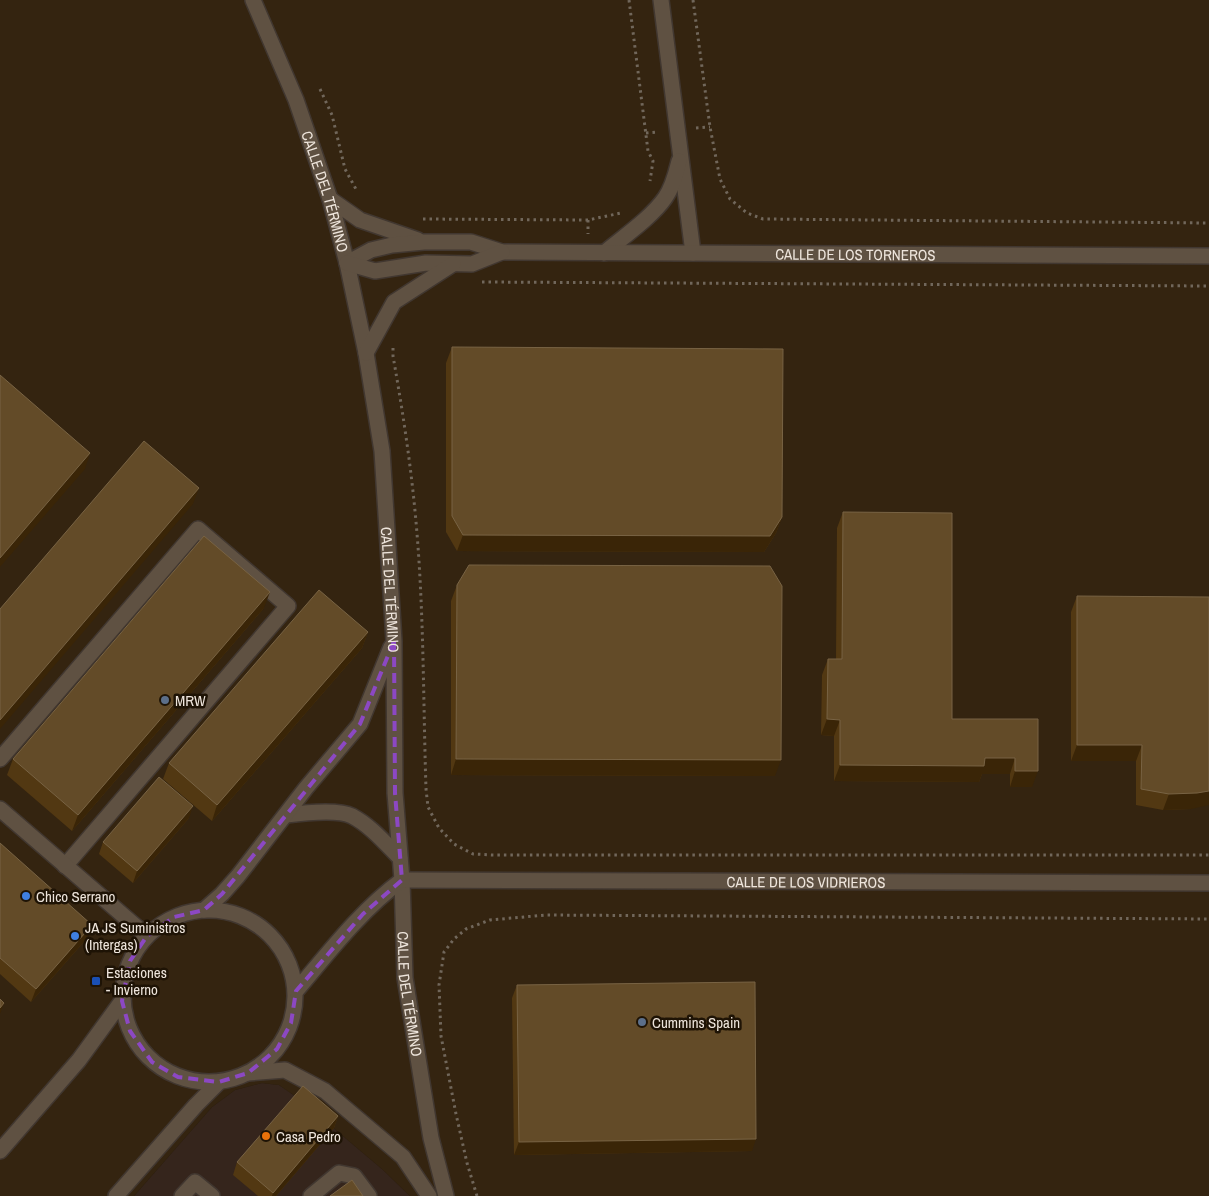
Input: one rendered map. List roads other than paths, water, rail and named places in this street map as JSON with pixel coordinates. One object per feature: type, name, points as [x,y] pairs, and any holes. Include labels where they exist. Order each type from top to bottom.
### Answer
[{"type":"street","name":"CALLE DEL TÉRMINO","points":[[253,0],[296,100],[330,200],[366,353],[382,451],[394,641],[395,793],[402,880],[405,978],[430,1138],[446,1196]]},
{"type":"street","points":[[660,0],[693,254]]},
{"type":"street","points":[[604,253],[638,225],[666,198],[675,178],[681,155]]},
{"type":"street","name":"CALLE DE LOS TORNEROS","points":[[330,200],[360,220],[424,242]]},
{"type":"street","name":"CALLE DE LOS TORNEROS","points":[[346,263],[371,250],[392,245],[424,242],[472,242],[502,252],[1209,256]]},
{"type":"street","name":"CALLE DE LOS TORNEROS","points":[[346,263],[375,271],[426,263],[472,264],[502,252]]},
{"type":"street","name":"CALLE DE LOS TORNEROS","points":[[366,353],[394,302],[454,263]]},
{"type":"street","points":[[0,759],[198,529],[288,606],[65,866]]},
{"type":"street","points":[[204,910],[222,894],[360,724],[394,641]]},
{"type":"street","points":[[0,809],[147,936]]},
{"type":"street","points":[[286,814],[318,811],[351,816],[374,832],[400,858]]},
{"type":"street","points":[[296,991],[382,894],[402,880]]},
{"type":"street","name":"CALLE DE LOS VIDRIEROS","points":[[402,880],[1209,883]]},
{"type":"street","points":[[248,1073],[277,1049],[292,1023],[296,991],[288,958],[265,930],[240,915],[204,910],[174,917],[147,936],[130,961],[123,982],[122,1001],[130,1030],[152,1062],[178,1077],[219,1082],[248,1073],[285,1070],[325,1092],[403,1157],[430,1196]]},
{"type":"street","points":[[0,1151],[79,1060],[122,1001]]},
{"type":"street","points":[[116,1196],[196,1105],[219,1082]]},
{"type":"street","points":[[311,1196],[339,1173],[354,1176],[369,1196]]},
{"type":"street","points":[[182,1196],[195,1182],[212,1196]]},
{"type":"place","name":"MRW","points":[[165,700]]},
{"type":"place","name":"Chico Serrano","points":[[26,896]]},
{"type":"place","name":"JA JS Suministros (Intergas)","points":[[75,936]]},
{"type":"place","name":"Estaciones - Invierno","points":[[96,981]]},
{"type":"place","name":"Cummins Spain","points":[[642,1022]]},
{"type":"place","name":"Casa Pedro","points":[[266,1136]]}]
